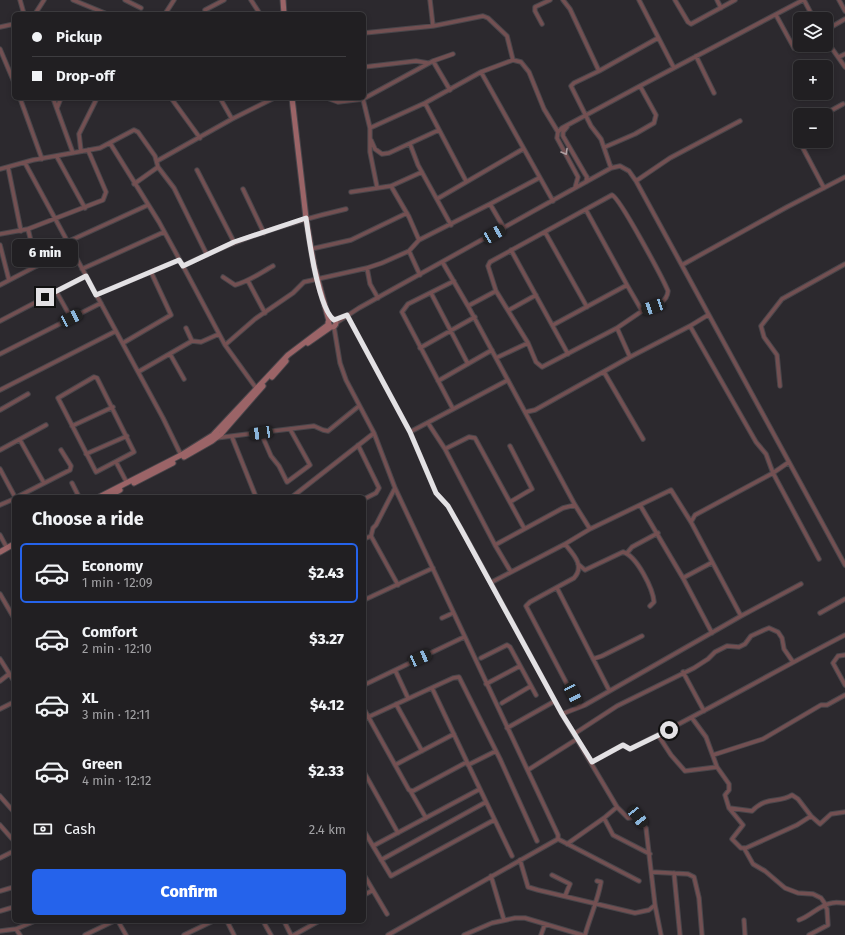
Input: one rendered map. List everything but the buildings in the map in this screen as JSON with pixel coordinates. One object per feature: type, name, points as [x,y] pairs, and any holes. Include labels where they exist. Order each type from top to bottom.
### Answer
[{"type":"street","points":[[20,0],[23,12]]},
{"type":"street","points":[[37,12],[44,0]]},
{"type":"street","points":[[73,0],[102,12]]},
{"type":"street","points":[[125,0],[141,8]]},
{"type":"street","points":[[166,12],[174,0]]},
{"type":"street","points":[[205,10],[224,0]]},
{"type":"street","points":[[251,0],[259,12]]},
{"type":"street","points":[[283,0],[284,12]]},
{"type":"street","points":[[430,0],[433,26]]},
{"type":"street","points":[[542,24],[535,11],[535,7],[550,0]]},
{"type":"street","points":[[563,0],[570,9],[600,71]]},
{"type":"street","points":[[639,0],[674,68]]},
{"type":"street","points":[[675,0],[688,22],[691,24],[735,0]]},
{"type":"street","points":[[717,0],[721,8]]},
{"type":"street","points":[[575,189],[578,177],[557,138],[558,132],[562,128],[803,0],[810,12]]},
{"type":"street","points":[[839,0],[845,11]]},
{"type":"street","points":[[776,15],[793,46]]},
{"type":"street","points":[[366,33],[433,26],[483,16],[488,18],[506,36],[513,60]]},
{"type":"street","points":[[833,26],[845,19]]},
{"type":"street","points":[[0,27],[12,24]]},
{"type":"street","points":[[611,168],[605,147],[586,116],[571,86],[574,82],[600,71],[658,38]]},
{"type":"street","points":[[0,49],[12,77]]},
{"type":"street","points":[[833,51],[845,67]]},
{"type":"street","points":[[366,97],[431,62],[453,54]]},
{"type":"street","points":[[839,57],[845,54]]},
{"type":"street","points":[[696,56],[714,92]]},
{"type":"street","points":[[370,128],[450,90],[481,72],[504,62],[513,60],[521,62],[529,72],[544,109],[558,132]]},
{"type":"street","points":[[366,67],[431,62]]},
{"type":"street","points":[[431,62],[450,90]]},
{"type":"street","points":[[481,72],[553,201]]},
{"type":"street","points":[[605,147],[635,134],[654,123],[656,115],[640,86]]},
{"type":"street","points":[[21,100],[42,158]]},
{"type":"street","points":[[54,100],[72,153]]},
{"type":"street","points":[[57,109],[60,100]]},
{"type":"street","points":[[81,152],[78,141],[79,134],[96,100]]},
{"type":"street","points":[[172,100],[200,138]]},
{"type":"street","points":[[221,100],[232,119]]},
{"type":"street","points":[[157,161],[232,119],[270,100]]},
{"type":"street","points":[[290,100],[306,218],[317,280],[332,323],[343,372],[374,433],[395,488],[486,684],[528,770],[558,835],[558,839]]},
{"type":"street","points":[[332,100],[338,102],[355,100]]},
{"type":"street","points":[[363,100],[370,128],[370,152],[377,187]]},
{"type":"street","points":[[425,102],[466,181]]},
{"type":"street","points":[[833,110],[843,104]]},
{"type":"street","points":[[636,181],[670,158],[740,121]]},
{"type":"street","points":[[568,126],[563,132],[563,136],[586,174],[587,179],[585,183]]},
{"type":"street","points":[[0,169],[42,158],[88,150],[110,143],[134,130],[138,132],[157,161],[158,167],[174,188],[207,255]]},
{"type":"street","points":[[370,139],[375,149],[382,154],[410,144],[439,130]]},
{"type":"street","points":[[110,143],[164,232],[225,345],[256,388]]},
{"type":"street","points":[[410,144],[422,172],[451,225]]},
{"type":"street","points":[[803,148],[824,188]]},
{"type":"street","points":[[437,199],[523,149]]},
{"type":"street","points":[[0,234],[28,229],[56,220],[101,202],[106,195],[88,150]]},
{"type":"street","points":[[57,156],[85,208]]},
{"type":"street","points":[[25,163],[123,343],[181,455]]},
{"type":"street","points":[[103,495],[181,455],[213,435],[291,352],[332,323],[611,168],[620,166],[629,171],[636,181],[845,565]]},
{"type":"street","points":[[8,167],[21,230]]},
{"type":"street","points":[[134,184],[158,167]]},
{"type":"street","points":[[197,170],[234,242]]},
{"type":"street","points":[[351,192],[391,186],[422,172]]},
{"type":"street","points":[[682,265],[845,177]]},
{"type":"street","points":[[225,345],[293,293],[304,282],[367,268],[409,251],[419,240],[451,225],[539,178]]},
{"type":"street","points":[[391,186],[407,213],[419,240]]},
{"type":"street","points":[[243,189],[264,233]]},
{"type":"street","points":[[614,196],[665,282],[668,297],[664,301],[642,311],[617,328],[542,367],[536,362],[528,343],[496,291],[488,266],[511,250],[545,232],[614,196]]},
{"type":"street","points":[[490,204],[504,228]]},
{"type":"street","points":[[67,242],[148,205]]},
{"type":"street","points":[[183,266],[234,242],[306,218],[346,209]]},
{"type":"street","points":[[586,210],[642,311]]},
{"type":"street","points":[[311,249],[350,240],[407,213]]},
{"type":"street","points":[[28,229],[37,266]]},
{"type":"street","points":[[82,269],[164,232]]},
{"type":"street","points":[[545,232],[587,306]]},
{"type":"street","points":[[0,245],[9,280]]},
{"type":"street","points":[[0,285],[71,248]]},
{"type":"street","points":[[511,250],[568,354]]},
{"type":"street","points":[[409,251],[420,275]]},
{"type":"street","points":[[96,295],[179,260]]},
{"type":"street","points":[[443,262],[475,317],[526,412],[536,435],[590,529]]},
{"type":"street","points":[[780,386],[777,355],[764,337],[761,326],[782,300],[845,264]]},
{"type":"street","points":[[223,277],[235,285],[248,282],[255,275],[273,266]]},
{"type":"street","points":[[367,268],[370,284],[378,298]]},
{"type":"street","points":[[123,343],[171,315],[152,272]]},
{"type":"street","points":[[0,321],[86,276]]},
{"type":"street","points":[[453,409],[402,312],[408,304],[454,281]]},
{"type":"street","points":[[248,282],[265,313]]},
{"type":"street","points":[[553,325],[628,285]]},
{"type":"street","points":[[56,291],[71,318]]},
{"type":"street","points":[[468,306],[496,291]]},
{"type":"street","points":[[432,293],[468,364]]},
{"type":"street","points":[[509,310],[536,295]]},
{"type":"street","points":[[0,354],[101,303]]},
{"type":"street","points":[[526,412],[535,410],[630,357],[690,326],[708,314]]},
{"type":"street","points":[[347,315],[410,432],[436,493],[448,506],[480,565],[492,582],[562,714],[617,806],[628,818],[638,817],[646,828],[655,905],[661,935]]},
{"type":"street","points":[[420,348],[475,317]]},
{"type":"street","points":[[111,495],[216,438],[287,360],[332,323]]},
{"type":"street","points":[[690,326],[756,442],[766,454],[773,473],[819,559]]},
{"type":"street","points":[[186,328],[192,341]]},
{"type":"street","points":[[617,328],[630,357]]},
{"type":"street","points":[[0,390],[116,331]]},
{"type":"street","points":[[138,372],[192,341],[201,342],[219,334]]},
{"type":"street","points":[[496,358],[528,343]]},
{"type":"street","points":[[438,381],[492,350]]},
{"type":"street","points":[[170,354],[184,379]]},
{"type":"street","points":[[604,372],[643,439]]},
{"type":"street","points":[[94,377],[97,378],[113,406],[134,452],[96,472],[72,426],[58,398],[94,377]]},
{"type":"street","points":[[410,432],[508,380]]},
{"type":"street","points":[[0,410],[28,394]]},
{"type":"street","points":[[72,426],[113,406]]},
{"type":"street","points":[[216,438],[314,426],[328,431],[359,406]]},
{"type":"street","points":[[428,423],[445,449],[495,545],[511,572]]},
{"type":"street","points":[[0,450],[46,425]]},
{"type":"street","points":[[261,433],[271,456],[279,466],[287,482],[310,465],[290,429]]},
{"type":"street","points":[[295,495],[374,433]]},
{"type":"street","points":[[86,454],[127,436]]},
{"type":"street","points":[[232,437],[255,495]]},
{"type":"street","points":[[445,449],[469,437],[475,438],[524,528]]},
{"type":"street","points":[[20,440],[44,483]]},
{"type":"street","points":[[358,445],[379,488],[376,493],[366,498]]},
{"type":"street","points":[[510,446],[532,489],[510,502]]},
{"type":"street","points":[[22,495],[71,468],[62,450]]},
{"type":"street","points":[[116,462],[126,483]]},
{"type":"street","points":[[691,522],[695,515],[773,473],[789,462]]},
{"type":"street","points":[[0,469],[14,495]]},
{"type":"street","points":[[72,483],[78,495]]},
{"type":"street","points":[[395,488],[373,528],[371,536],[398,585]]},
{"type":"street","points":[[492,582],[565,544],[590,529],[670,490],[691,522],[740,616]]},
{"type":"street","points":[[0,506],[12,500]]},
{"type":"street","points":[[495,545],[563,508],[575,505]]},
{"type":"street","points":[[640,505],[684,578],[712,633]]},
{"type":"street","points":[[627,553],[632,547],[658,533]]},
{"type":"street","points":[[0,535],[11,546]]},
{"type":"street","points":[[366,538],[371,536]]},
{"type":"street","points":[[565,544],[572,552],[580,570],[557,588],[530,602],[526,606],[579,707]]},
{"type":"street","points":[[0,548],[11,546]]},
{"type":"street","points":[[0,552],[11,546]]},
{"type":"street","points":[[578,564],[585,570],[623,552],[627,553],[637,563],[653,596],[654,602],[650,606]]},
{"type":"street","points":[[684,578],[712,563]]},
{"type":"street","points":[[366,598],[433,568]]},
{"type":"street","points":[[562,714],[579,707],[740,616],[801,584]]},
{"type":"street","points":[[557,588],[609,690]]},
{"type":"street","points":[[0,594],[12,615]]},
{"type":"street","points":[[820,613],[845,599]]},
{"type":"street","points":[[442,618],[453,613]]},
{"type":"street","points":[[574,734],[617,706],[683,672],[694,668],[708,659],[715,652],[727,646],[739,647],[745,644],[751,636],[769,628],[778,632],[782,638],[784,649],[793,662]]},
{"type":"street","points":[[592,762],[623,745],[630,749],[692,718],[845,635]]},
{"type":"street","points":[[593,658],[602,656],[642,636]]},
{"type":"street","points":[[366,684],[464,637]]},
{"type":"street","points":[[482,658],[507,645],[536,695]]},
{"type":"street","points":[[845,655],[838,656],[833,663],[845,685]]},
{"type":"street","points":[[0,659],[12,678]]},
{"type":"street","points":[[486,684],[520,666]]},
{"type":"street","points":[[395,670],[408,698]]},
{"type":"street","points":[[683,672],[704,711]]},
{"type":"street","points":[[0,681],[9,674]]},
{"type":"street","points":[[426,818],[396,765],[366,718],[453,678],[461,679],[537,841]]},
{"type":"street","points":[[502,703],[531,686]]},
{"type":"street","points":[[432,688],[512,856]]},
{"type":"street","points":[[713,755],[763,739],[821,703],[827,705],[845,695]]},
{"type":"street","points":[[508,728],[555,701]]},
{"type":"street","points":[[0,709],[12,703]]},
{"type":"street","points":[[396,704],[422,751]]},
{"type":"street","points":[[692,718],[706,737],[717,767],[729,784],[729,790],[725,795],[729,808],[743,825],[732,839],[744,848],[753,864],[765,871],[786,888],[798,893],[813,894],[821,898],[825,905],[828,925],[812,935]]},
{"type":"street","points":[[396,765],[454,734]]},
{"type":"street","points":[[658,735],[685,771],[717,767]]},
{"type":"street","points":[[528,770],[577,739]]},
{"type":"street","points":[[411,792],[496,752]]},
{"type":"street","points":[[366,776],[398,833]]},
{"type":"street","points":[[373,846],[480,789]]},
{"type":"street","points":[[729,808],[752,811],[758,805],[769,800],[786,799],[792,795],[798,799],[811,816],[820,824],[830,814],[845,812]]},
{"type":"street","points":[[0,796],[12,810]]},
{"type":"street","points":[[381,860],[486,802]]},
{"type":"street","points":[[567,844],[604,818],[617,806]]},
{"type":"street","points":[[744,848],[798,825],[811,816]]},
{"type":"street","points":[[604,818],[613,835],[650,854]]},
{"type":"street","points":[[366,834],[391,876],[494,820]]},
{"type":"street","points":[[0,825],[12,838]]},
{"type":"street","points":[[558,839],[639,881]]},
{"type":"street","points":[[388,935],[558,839]]},
{"type":"street","points":[[0,858],[12,853]]},
{"type":"street","points":[[520,860],[528,886],[593,905],[635,913],[649,910],[655,905]]},
{"type":"street","points":[[652,872],[688,874],[694,877],[699,898],[702,935]]},
{"type":"street","points":[[674,873],[678,899],[680,935]]},
{"type":"street","points":[[552,875],[570,884],[566,896]]},
{"type":"street","points":[[491,876],[504,920]]},
{"type":"street","points":[[366,878],[387,914]]},
{"type":"street","points":[[464,935],[504,920],[525,918],[584,935],[593,905],[599,892],[601,882],[597,881]]},
{"type":"street","points":[[0,891],[12,888]]},
{"type":"street","points":[[366,894],[373,890]]},
{"type":"street","points":[[799,920],[808,917],[825,905],[832,903],[845,903]]},
{"type":"street","points":[[0,911],[12,908]]},
{"type":"street","points":[[744,920],[745,935]]},
{"type":"street","points":[[0,931],[16,929],[30,923]]},
{"type":"street","points":[[87,935],[110,923]]},
{"type":"street","points":[[119,923],[126,935]]},
{"type":"street","points":[[184,935],[209,923]]},
{"type":"street","points":[[228,923],[234,935]]},
{"type":"street","points":[[264,923],[271,935]]},
{"type":"street","points":[[285,923],[293,935],[315,923]]},
{"type":"street","points":[[541,935],[545,924]]},
{"type":"street","points":[[16,929],[20,935]]},
{"type":"route","points":[[45,297],[86,276],[96,295],[179,260],[183,266],[234,242],[295,223],[306,218],[317,280],[327,310],[334,320],[347,315],[402,415],[436,493],[448,506],[480,565],[492,582],[562,714],[592,762],[623,745],[630,749],[669,730]]}]
